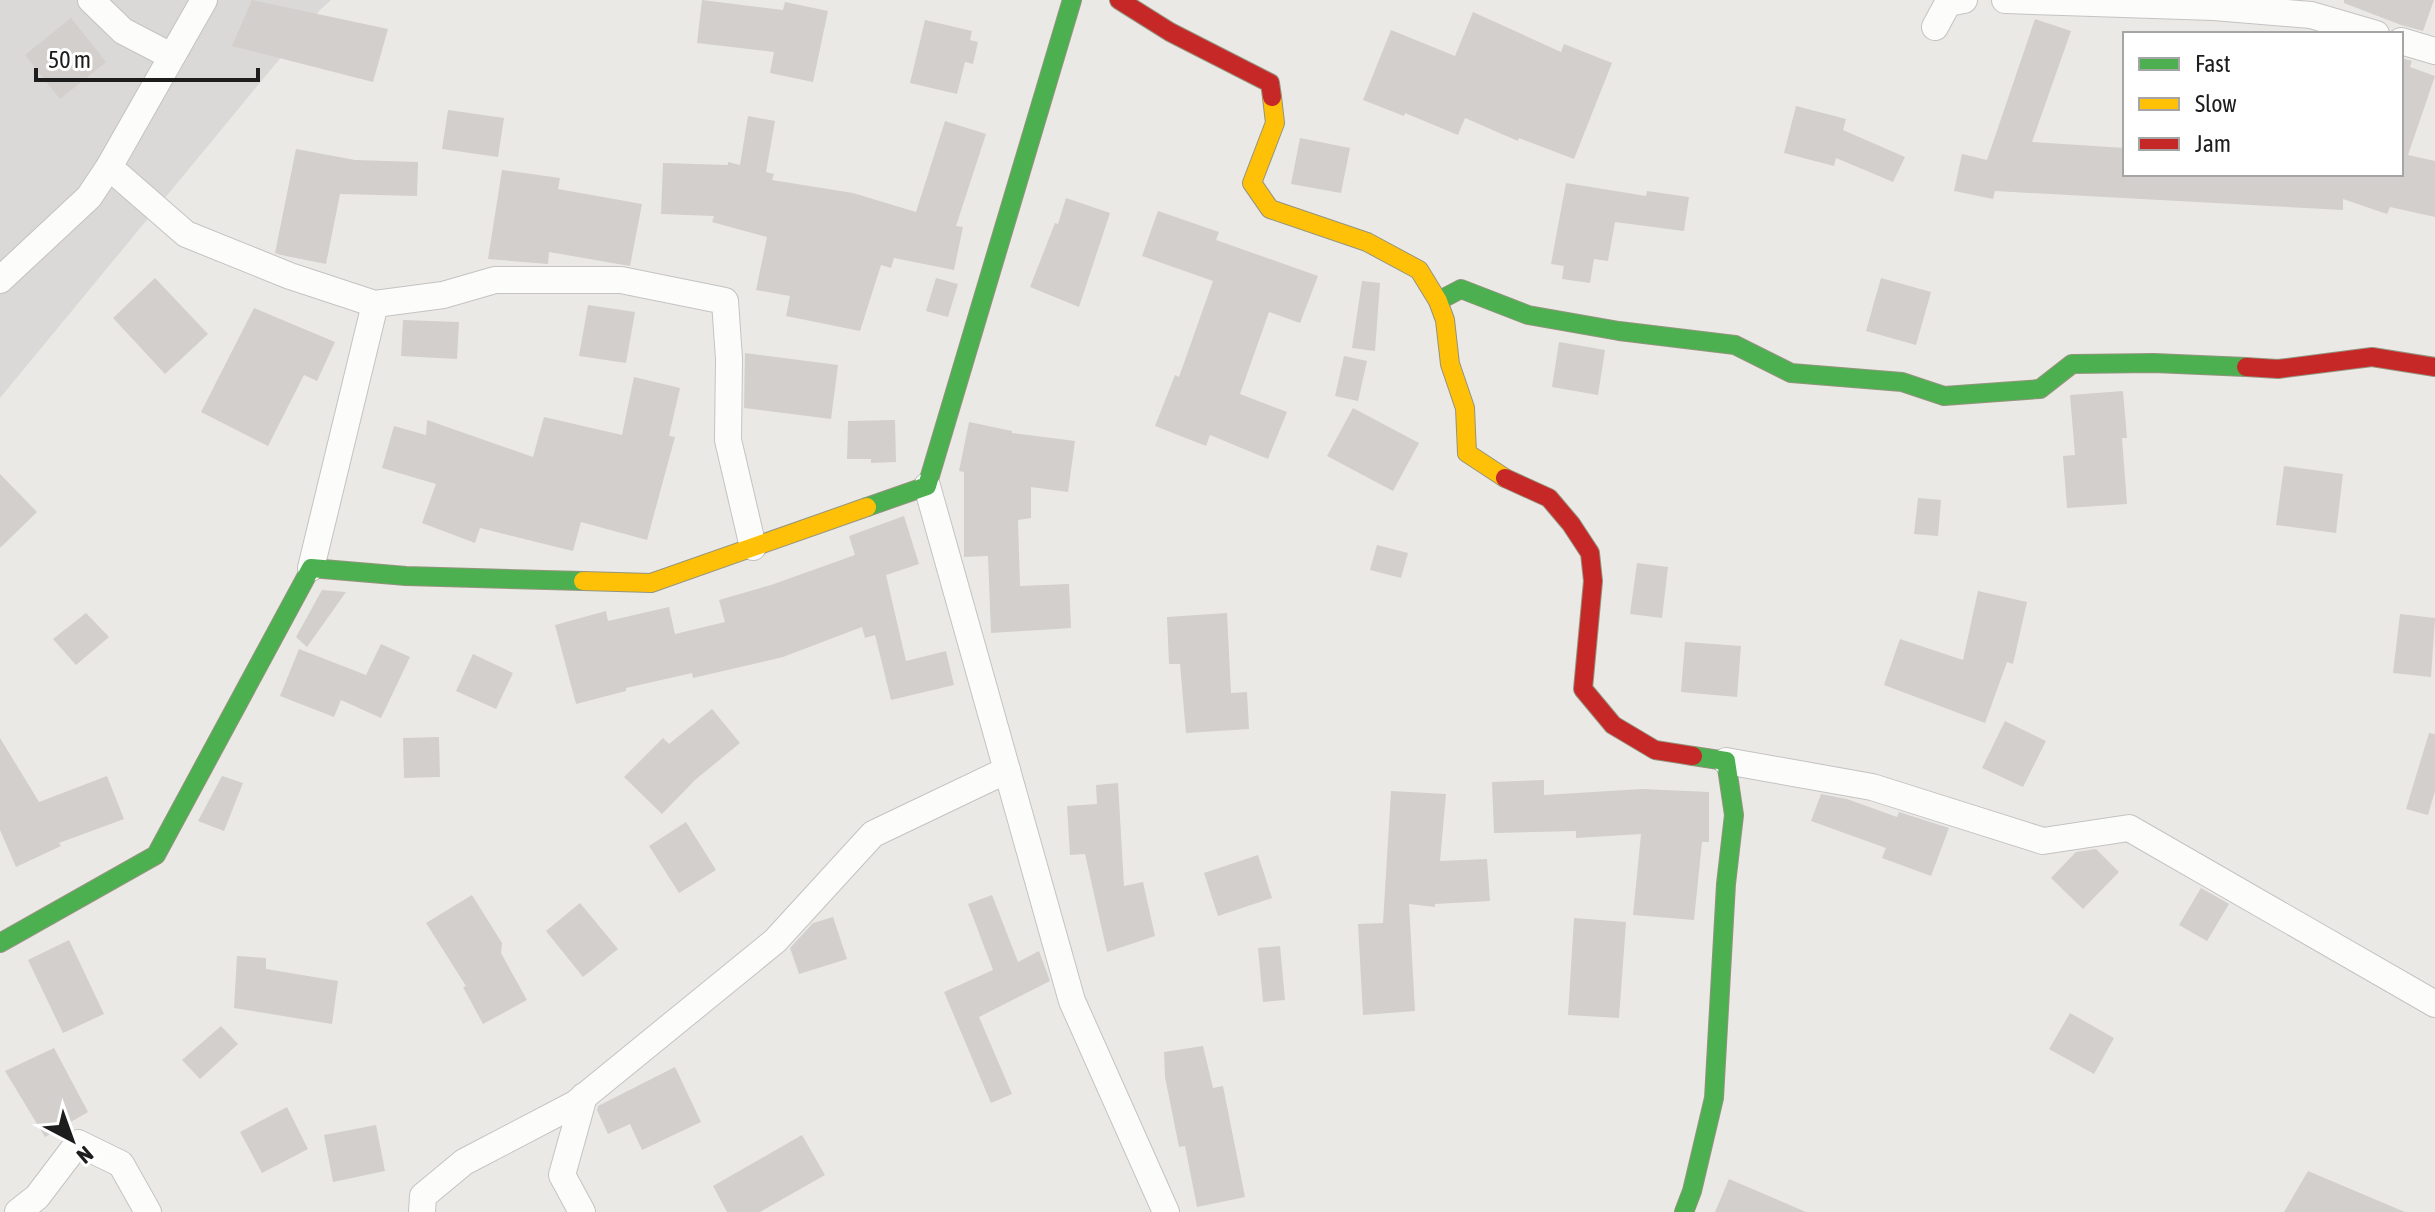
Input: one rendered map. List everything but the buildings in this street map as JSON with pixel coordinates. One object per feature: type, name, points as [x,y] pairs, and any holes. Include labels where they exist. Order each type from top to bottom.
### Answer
[{"type":"street","points":[[91,0],[123,31],[171,56]]},
{"type":"street","points":[[0,280],[89,197],[204,0]]},
{"type":"street","points":[[1072,0],[927,486],[1072,1001],[1166,1212]]},
{"type":"street","points":[[1119,0],[1170,32],[1270,83],[1275,123],[1252,183],[1270,209],[1367,242],[1419,270],[1438,301],[1445,320],[1450,364],[1465,408],[1467,453],[1498,474],[1549,498],[1590,553],[1593,581],[1583,689],[1613,725],[1655,750],[1872,787],[2043,841],[2129,828],[2435,1004]]},
{"type":"street","points":[[1935,27],[1948,3],[1964,0]]},
{"type":"street","points":[[2005,0],[2199,6],[2311,15],[2369,32]]},
{"type":"street","points":[[2403,42],[2435,51]]},
{"type":"street","points":[[109,167],[186,234],[290,276],[375,304],[443,295],[495,280],[621,280],[725,301],[729,359],[728,440],[753,547]]},
{"type":"street","points":[[1438,301],[1461,289],[1528,315],[1619,331],[1735,345],[1791,373],[1902,382],[1944,396],[2040,389],[2072,364],[2154,363],[2278,369],[2372,357],[2435,367]]},
{"type":"street","points":[[0,943],[156,855],[311,568],[375,304]]},
{"type":"street","points":[[311,568],[406,576],[651,583],[927,486]]},
{"type":"street","points":[[1684,1212],[1714,1098],[1726,884],[1734,815],[1726,761]]},
{"type":"street","points":[[422,1212],[423,1196],[464,1162],[575,1104],[775,941],[873,834],[1007,770]]},
{"type":"street","points":[[582,1212],[562,1175],[584,1096]]},
{"type":"street","points":[[18,1212],[37,1197],[78,1143],[121,1164],[148,1212]]},
{"type":"shaded area","points":[[0,0],[331,0],[0,398]]},
{"type":"traffic: fast","points":[[867,507],[927,486],[1072,0]]},
{"type":"traffic: fast","points":[[1438,301],[1461,289],[1528,315],[1619,331],[1735,345],[1791,373],[1902,382],[1944,396],[2040,389],[2072,364],[2154,363],[2246,367]]},
{"type":"traffic: fast","points":[[0,943],[156,855],[311,568],[406,576],[583,581]]},
{"type":"traffic: fast","points":[[1684,1212],[1714,1098],[1726,884],[1734,815],[1726,761],[1693,756]]},
{"type":"traffic: slow","points":[[1272,97],[1275,123],[1252,183],[1270,209],[1367,242],[1419,270],[1438,301],[1445,320],[1450,364],[1465,408],[1467,453],[1505,478]]},
{"type":"traffic: slow","points":[[583,581],[651,583],[867,507]]},
{"type":"traffic: jam","points":[[1119,0],[1170,32],[1270,83],[1272,97]]},
{"type":"traffic: jam","points":[[2246,367],[2278,369],[2372,357],[2435,367]]},
{"type":"traffic: jam","points":[[1505,478],[1549,498],[1590,553],[1593,581],[1583,689],[1613,725],[1655,750],[1693,756]]}]
